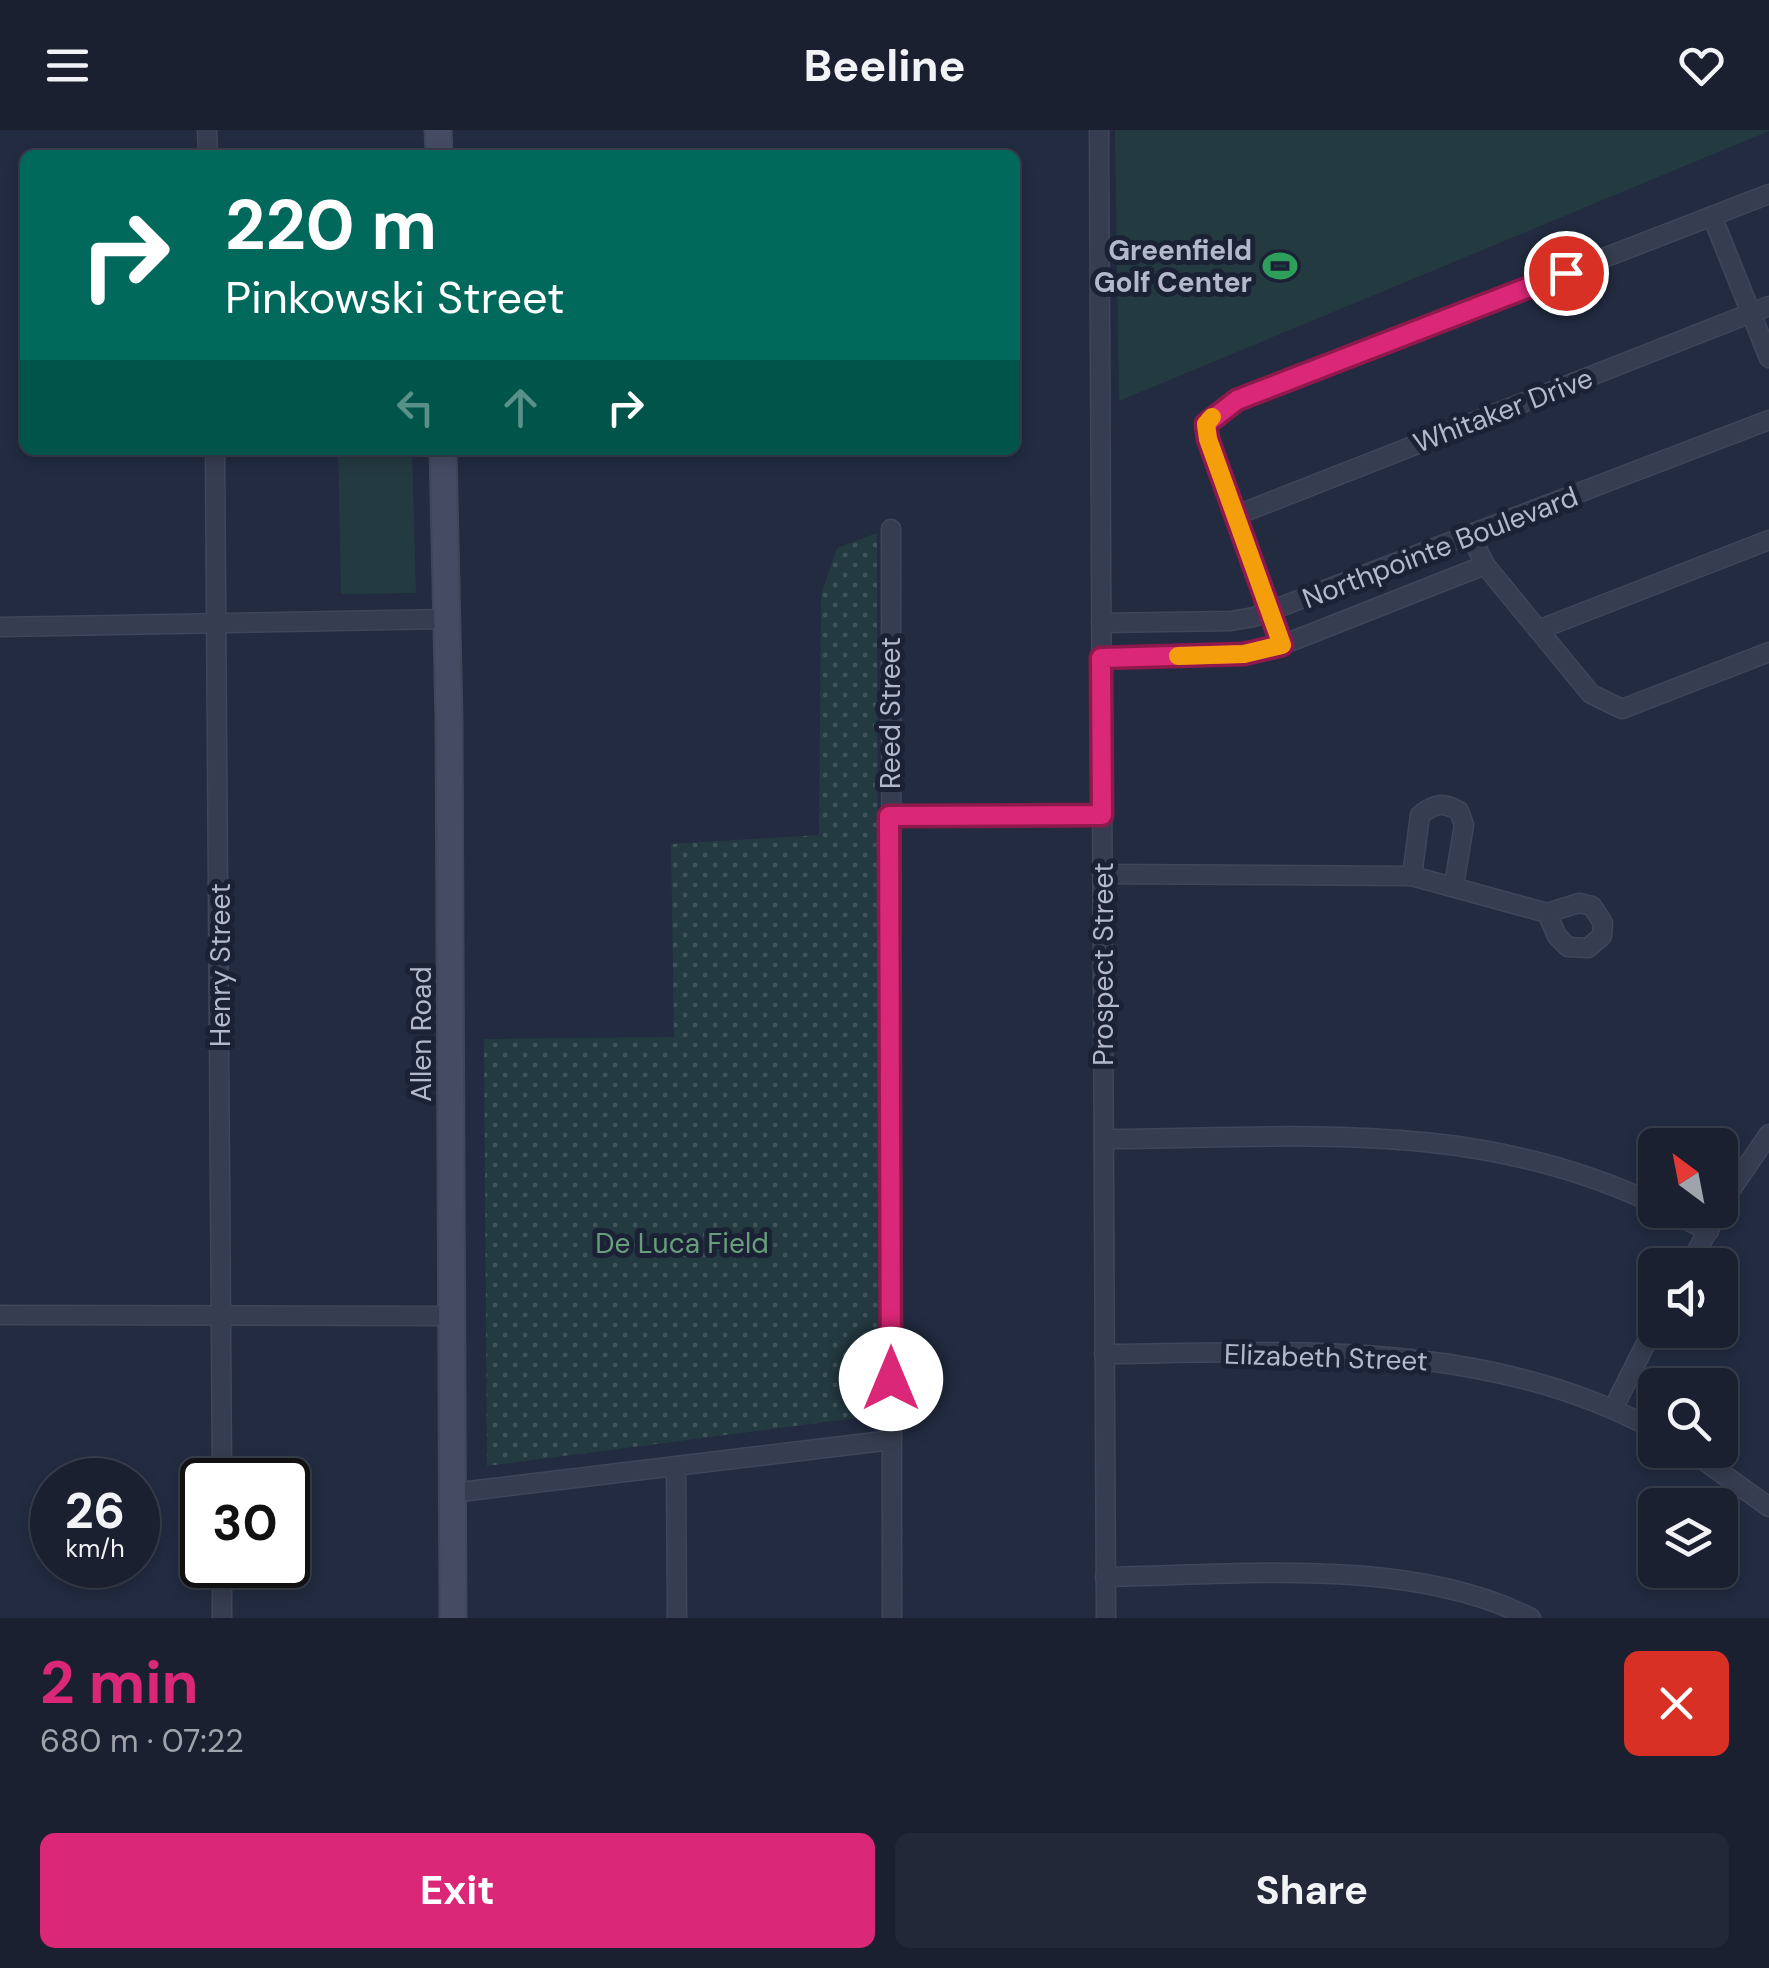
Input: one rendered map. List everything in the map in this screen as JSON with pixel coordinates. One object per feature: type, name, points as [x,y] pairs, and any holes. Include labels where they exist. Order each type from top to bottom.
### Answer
[{"type":"main road","name":"Allen Road","points":[[443,455],[452,1618]]},
{"type":"street","name":"Prospect Street","points":[[1099,130],[1106,1618]]},
{"type":"street","points":[[1282,645],[1273,610],[1208,439],[1206,424],[1217,412],[1256,393],[1769,194]]},
{"type":"street","points":[[1712,216],[1769,358]]},
{"type":"street","name":"Whitaker Drive","points":[[1236,515],[1769,306]]},
{"type":"street","name":"Northpointe Boulevard","points":[[1101,623],[1231,621],[1273,610],[1769,420]]},
{"type":"street","name":"Henry Street","points":[[215,455],[222,1458]]},
{"type":"street","name":"Reed Street","points":[[891,529],[892,1618]]},
{"type":"street","points":[[1471,536],[1485,565],[1592,694],[1622,709],[1769,652]]},
{"type":"street","points":[[1538,630],[1769,540]]},
{"type":"street","name":"Northpointe Boulevard","points":[[1101,658],[1244,654],[1282,645],[1485,565]]},
{"type":"street","points":[[0,627],[445,619]]},
{"type":"street","points":[[1412,876],[1420,815],[1433,804],[1447,805],[1459,811],[1464,825],[1454,886]]},
{"type":"street","points":[[889,816],[1102,815]]},
{"type":"street","points":[[1102,874],[1412,876],[1547,913]]},
{"type":"street","points":[[1698,1248],[1769,1134]]},
{"type":"street","points":[[1104,1139],[1374,1138],[1464,1145],[1553,1163],[1638,1197]]},
{"type":"street","points":[[1702,1228],[1708,1231]]},
{"type":"street","points":[[0,1315],[223,1312],[451,1316]]},
{"type":"street","points":[[1614,1409],[1643,1348]]},
{"type":"street","name":"Elizabeth Street","points":[[1104,1354],[1414,1357],[1515,1377],[1614,1409],[1638,1421]]},
{"type":"street","points":[[452,1493],[892,1440]]},
{"type":"street","points":[[676,1466],[677,1618]]},
{"type":"street","points":[[1714,1468],[1769,1507]]},
{"type":"street","points":[[1105,1576],[1391,1579],[1438,1588],[1531,1618]]},
{"type":"street","points":[[222,1588],[222,1618]]},
{"type":"green space","name":"Greenfield Golf Center","points":[[1115,130],[1769,130],[1769,131],[1119,401]]},
{"type":"green space","points":[[338,455],[412,455],[416,593],[341,594]]},
{"type":"green space","name":"De Luca Field","points":[[877,533],[879,1415],[487,1466],[484,1039],[674,1037],[671,844],[819,835],[821,595],[837,548]]},
{"type":"slow traffic","points":[[1178,656],[1244,654],[1282,645],[1273,610],[1208,439],[1206,424],[1212,417]]},
{"type":"place","name":"Greenfield Golf Center","points":[[1280,266]]},
{"type":"route","points":[[891,1379],[889,816],[1102,815],[1101,658],[1244,654],[1282,645],[1206,424],[1237,400],[1566,273]]}]
